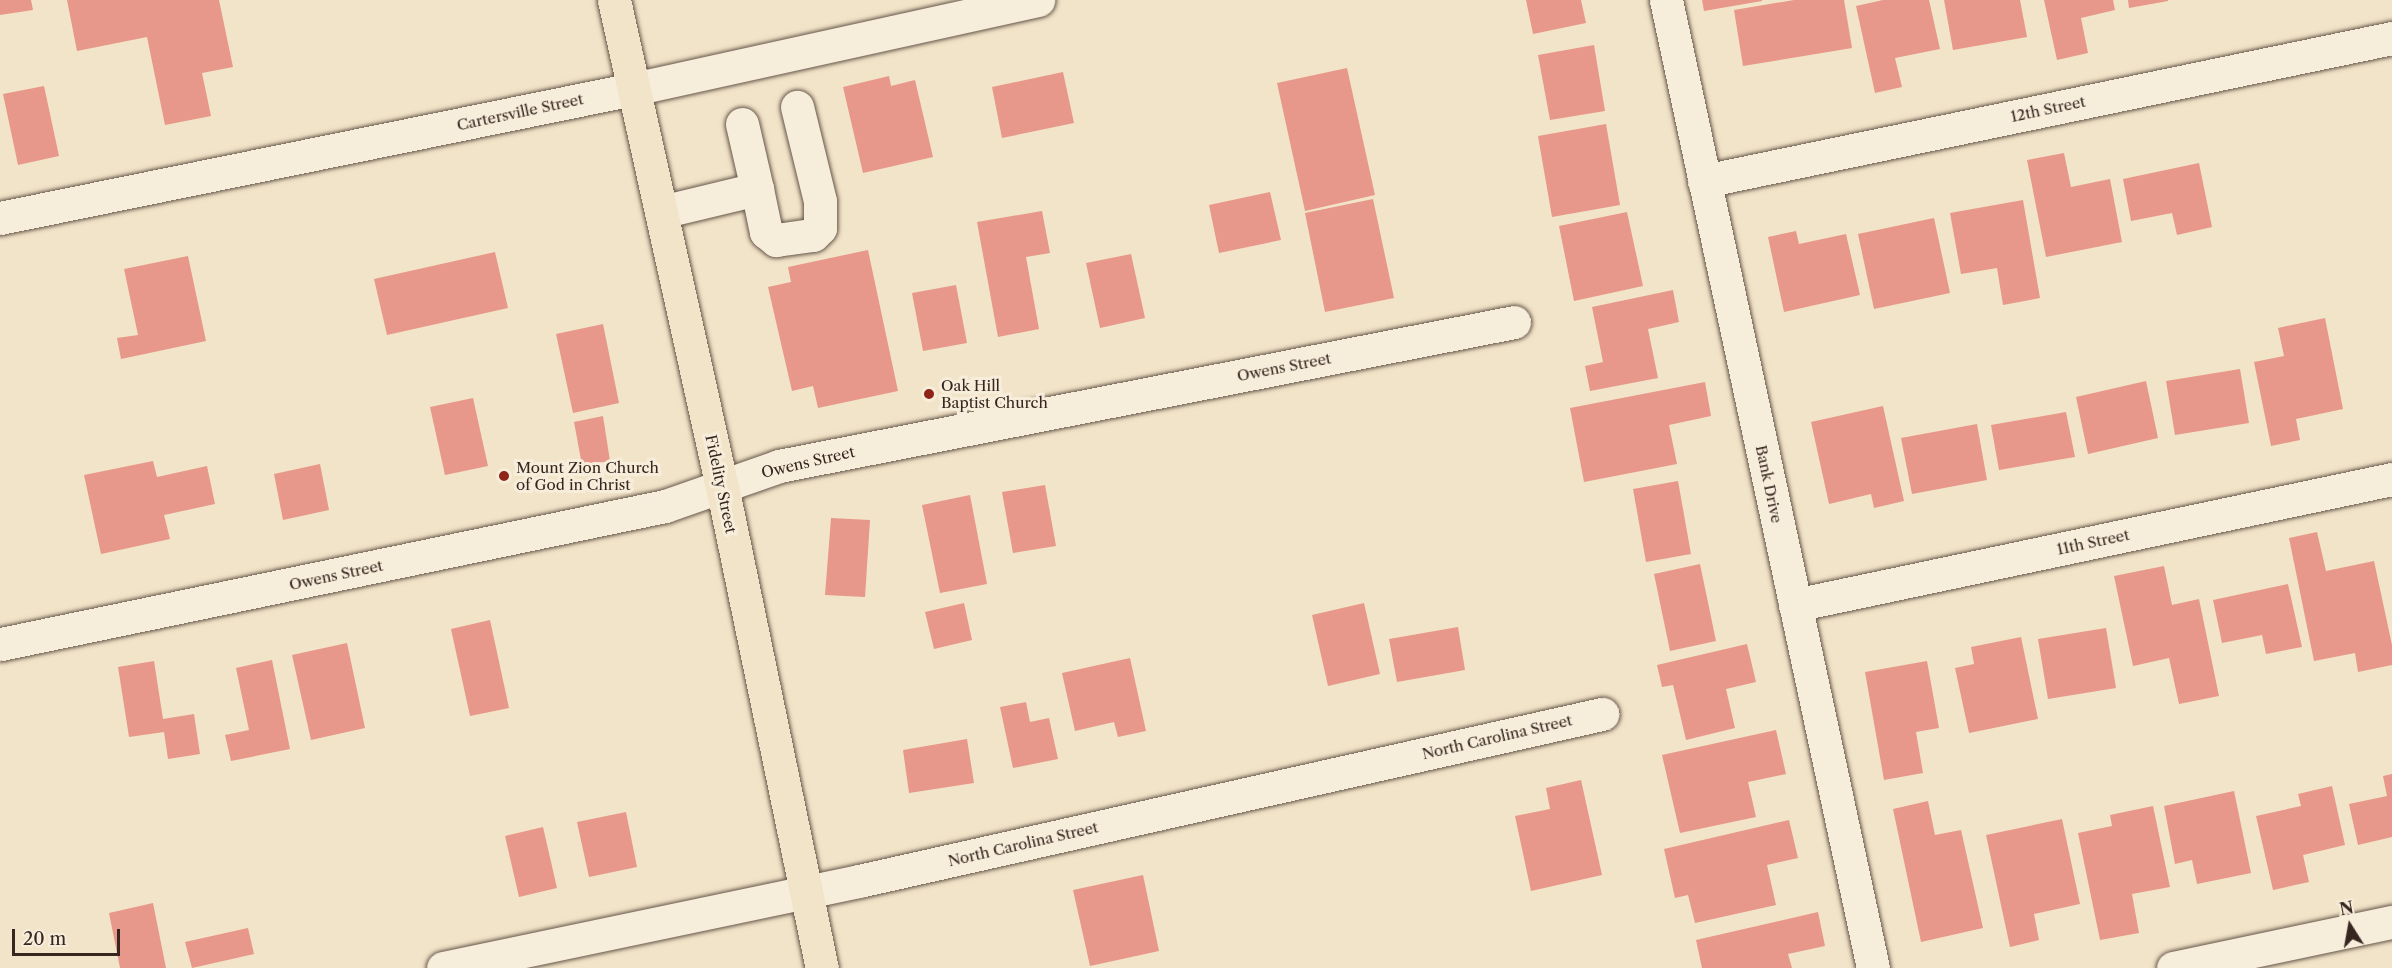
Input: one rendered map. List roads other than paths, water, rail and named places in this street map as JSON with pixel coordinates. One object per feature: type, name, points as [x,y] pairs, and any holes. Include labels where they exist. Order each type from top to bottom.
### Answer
[{"type":"main road","name":"Fidelity Street","points":[[614,0],[722,486],[822,968]]},
{"type":"street","name":"Cartersville Street","points":[[0,218],[633,89],[1038,0]]},
{"type":"street","name":"Bank Drive","points":[[1666,0],[1873,968]]},
{"type":"street","name":"12th Street","points":[[1704,180],[2392,38]]},
{"type":"street","points":[[742,124],[766,232],[776,240],[813,235],[820,228],[820,201],[797,107]]},
{"type":"street","points":[[661,212],[757,189]]},
{"type":"street","name":"Owens Street","points":[[1,644],[665,506],[779,466],[1514,322]]},
{"type":"street","name":"11th Street","points":[[1795,605],[2392,479]]},
{"type":"street","name":"North Carolina Street","points":[[443,968],[805,891],[1602,714]]},
{"type":"street","points":[[2173,968],[2392,922]]},
{"type":"place","name":"Oak Hill Baptist Church","points":[[929,394]]},
{"type":"place","name":"Mount Zion Church of God in Christ","points":[[504,476]]}]
